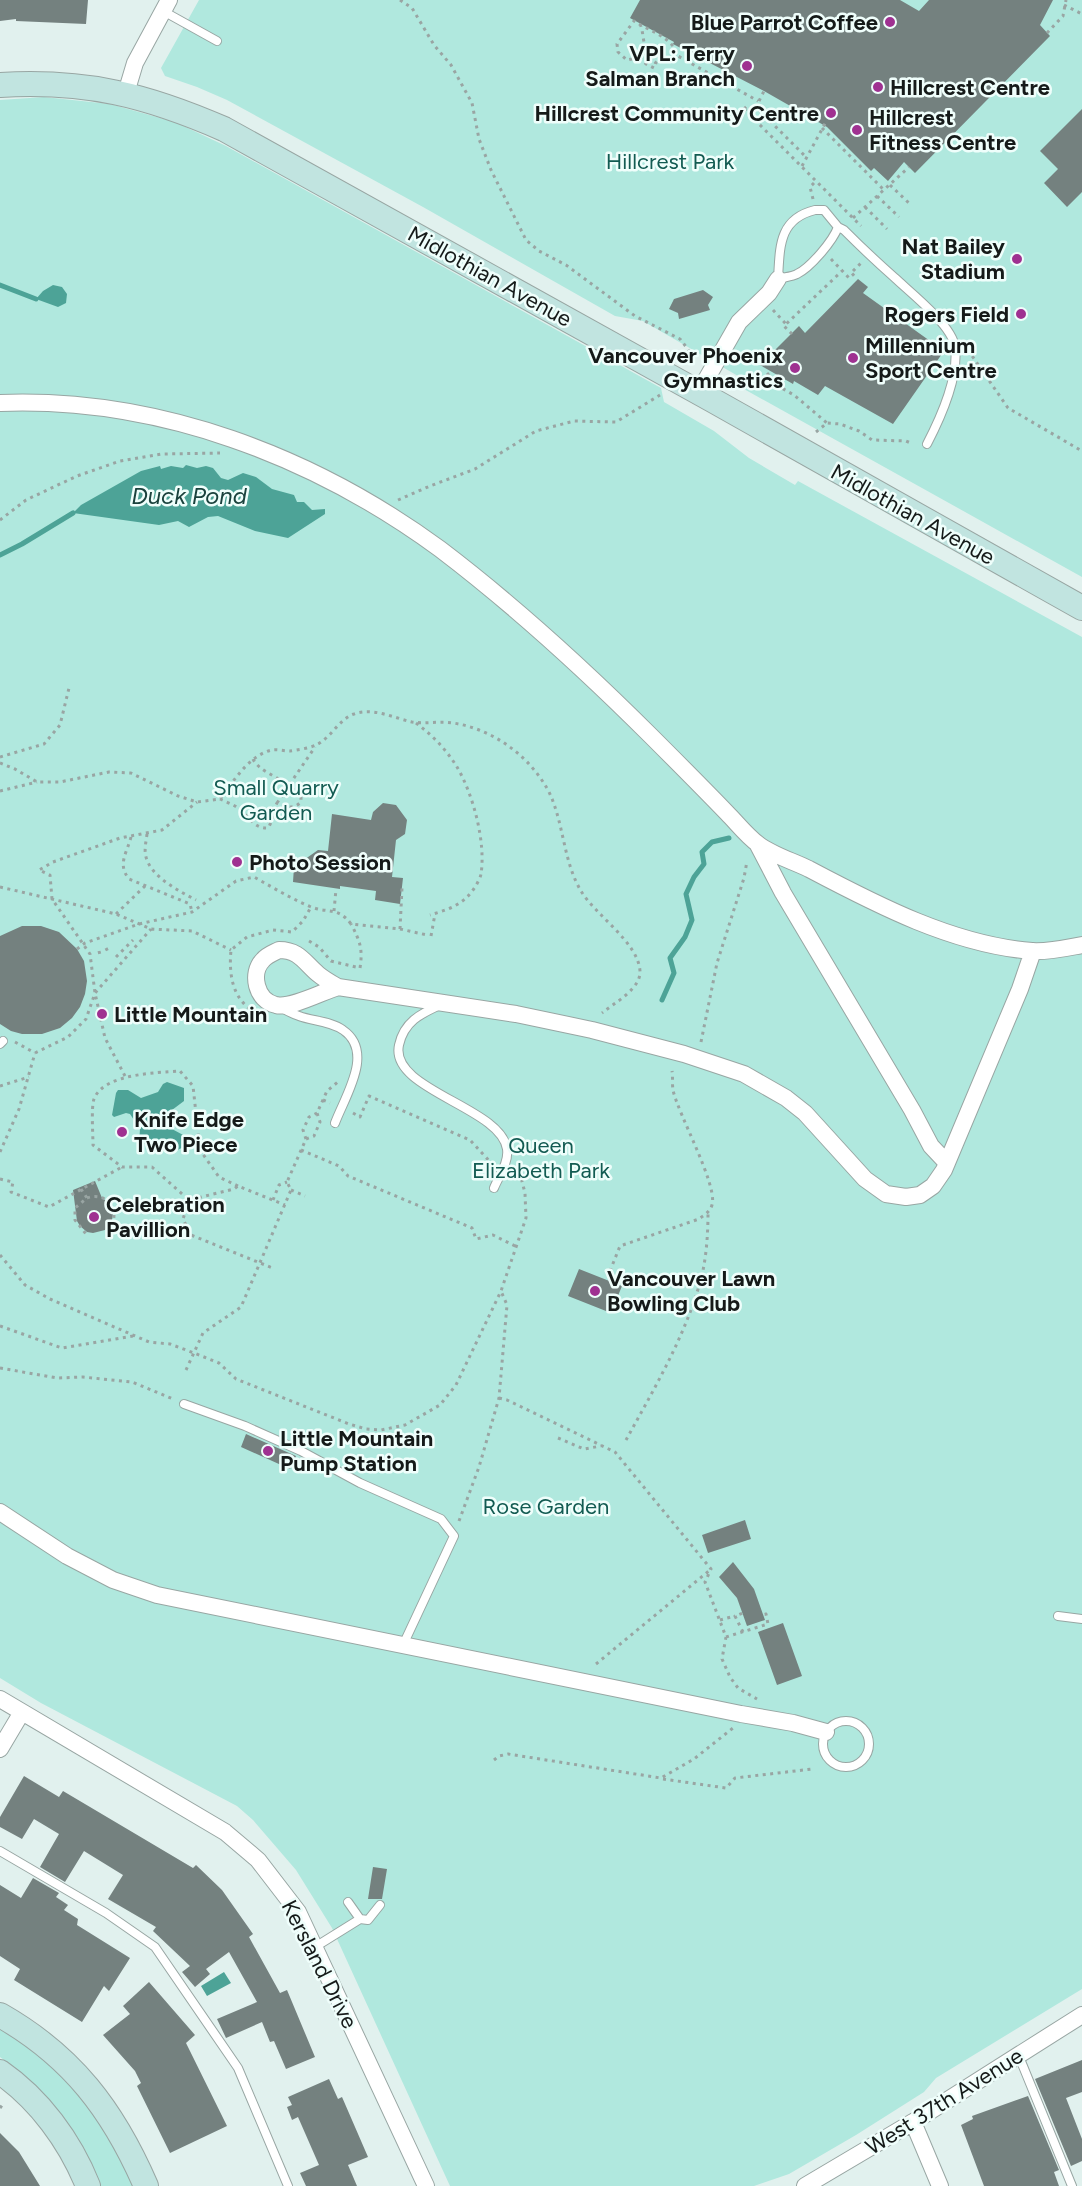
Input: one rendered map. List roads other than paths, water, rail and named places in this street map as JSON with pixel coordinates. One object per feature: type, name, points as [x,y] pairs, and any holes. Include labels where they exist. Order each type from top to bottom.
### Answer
[{"type":"street","points":[[126,93],[135,63],[166,5]]},
{"type":"street","name":"Midlothian Avenue","points":[[0,85],[52,84],[126,93],[181,110],[224,129],[699,392],[1082,608]]},
{"type":"street","points":[[699,392],[739,322],[769,292],[778,279]]},
{"type":"street","points":[[0,402],[109,407],[200,427],[311,472],[374,506],[437,547],[534,625],[648,733],[753,851],[783,893],[931,1146],[947,1163]]},
{"type":"street","points":[[753,851],[892,911],[978,941],[1034,951],[1057,950],[1082,945]]},
{"type":"street","points":[[338,987],[316,994],[294,1005],[276,1005],[261,995],[256,977],[263,960],[279,951],[288,950],[297,953],[320,975],[338,987],[516,1014],[592,1030],[684,1054],[744,1074],[786,1098],[805,1113],[866,1179],[886,1194],[906,1197],[920,1195],[933,1186],[947,1163],[1034,951]]},
{"type":"street","points":[[0,1512],[67,1556],[113,1580],[157,1595],[793,1723],[826,1732]]},
{"type":"street","name":"Kersland Drive","points":[[0,1699],[225,1832],[258,1860],[298,1911],[426,2186]]},
{"type":"street","points":[[0,1749],[22,1712]]},
{"type":"street","points":[[0,2015],[46,2045],[78,2075],[112,2118],[146,2186]]},
{"type":"street","name":"West 37th Avenue","points":[[805,2186],[913,2122],[1082,2015]]},
{"type":"street","points":[[0,2072],[15,2082],[46,2114],[69,2148],[88,2186]]},
{"type":"street","points":[[913,2122],[940,2186]]},
{"type":"lane","points":[[166,5],[218,41]]},
{"type":"lane","points":[[838,227],[829,244],[798,274],[778,279],[781,240],[785,230],[798,217],[815,210],[824,210],[838,227],[924,303],[955,345],[955,363],[945,402],[938,423],[927,444]]},
{"type":"lane","points":[[444,1003],[417,1016],[407,1026],[401,1036],[398,1051],[401,1064],[412,1076],[491,1126],[503,1138],[507,1149],[505,1163],[494,1188]]},
{"type":"lane","points":[[276,1005],[298,1016],[343,1029],[354,1042],[358,1057],[357,1068],[335,1123]]},
{"type":"lane","points":[[184,1404],[245,1426],[301,1451],[360,1483],[441,1520],[454,1536],[404,1645]]},
{"type":"lane","points":[[1058,1616],[1082,1619]]},
{"type":"lane","points":[[848,1721],[857,1724],[868,1737],[869,1745],[866,1754],[853,1766],[844,1767],[835,1764],[824,1750],[823,1741],[826,1732],[840,1722],[848,1721]]},
{"type":"lane","points":[[0,1851],[106,1912],[155,1947],[238,2068],[288,2186]]},
{"type":"lane","points":[[348,1902],[360,1919]]},
{"type":"lane","points":[[315,1947],[360,1919],[368,1920],[380,1905]]},
{"type":"lane","points":[[1018,2054],[1072,2186]]},
{"type":"water","points":[[53,285],[62,287],[67,294],[66,303],[58,307],[36,299]]},
{"type":"water","name":"Duck Pond","points":[[186,465],[213,468],[221,478],[228,480],[243,473],[256,477],[272,489],[294,495],[297,502],[304,502],[312,510],[325,509],[325,514],[288,538],[255,531],[218,516],[208,517],[189,527],[178,521],[159,525],[73,513],[81,505],[141,471],[160,466],[161,469],[171,466],[183,468]]},
{"type":"water","points":[[167,1082],[184,1088],[184,1101],[168,1113],[172,1129],[185,1136],[188,1145],[171,1153],[165,1148],[139,1143],[140,1129],[130,1114],[114,1117],[112,1115],[118,1090],[128,1090],[141,1098],[158,1092]]},
{"type":"water","points":[[224,1972],[231,1983],[207,1996],[201,1986]]},
{"type":"waterway","points":[[0,285],[36,299]]},
{"type":"waterway","points":[[0,555],[73,513]]},
{"type":"waterway","points":[[662,1000],[674,973],[670,958],[685,937],[692,920],[686,894],[694,877],[704,864],[702,852],[712,842],[729,838]]},
{"type":"place","name":"Blue Parrot Coffee","points":[[890,22]]},
{"type":"place","name":"VPL: Terry Salman Branch","points":[[747,66]]},
{"type":"place","name":"Hillcrest Centre","points":[[878,87]]},
{"type":"place","name":"Hillcrest Community Centre","points":[[831,113]]},
{"type":"place","name":"Hillcrest Fitness Centre","points":[[857,130]]},
{"type":"place","name":"Nat Bailey Stadium","points":[[1017,259]]},
{"type":"place","name":"Rogers Field","points":[[1021,314]]},
{"type":"place","name":"Millennium Sport Centre","points":[[853,358]]},
{"type":"place","name":"Vancouver Phoenix Gymnastics","points":[[795,368]]},
{"type":"place","name":"Photo Session","points":[[237,862]]},
{"type":"place","name":"Little Mountain","points":[[102,1014]]},
{"type":"place","name":"Knife Edge Two Piece","points":[[122,1132]]},
{"type":"place","name":"Celebration Pavillion","points":[[94,1217]]},
{"type":"place","name":"Vancouver Lawn Bowling Club","points":[[595,1291]]},
{"type":"place","name":"Little Mountain Pump Station","points":[[268,1451]]},
{"type":"park label","name":"Hillcrest Park","points":[[670,161]]},
{"type":"park label","name":"Small Quarry Garden","points":[[276,800]]},
{"type":"park label","name":"Queen Elizabeth Park","points":[[541,1158]]},
{"type":"park label","name":"Rose Garden","points":[[546,1506]]}]
